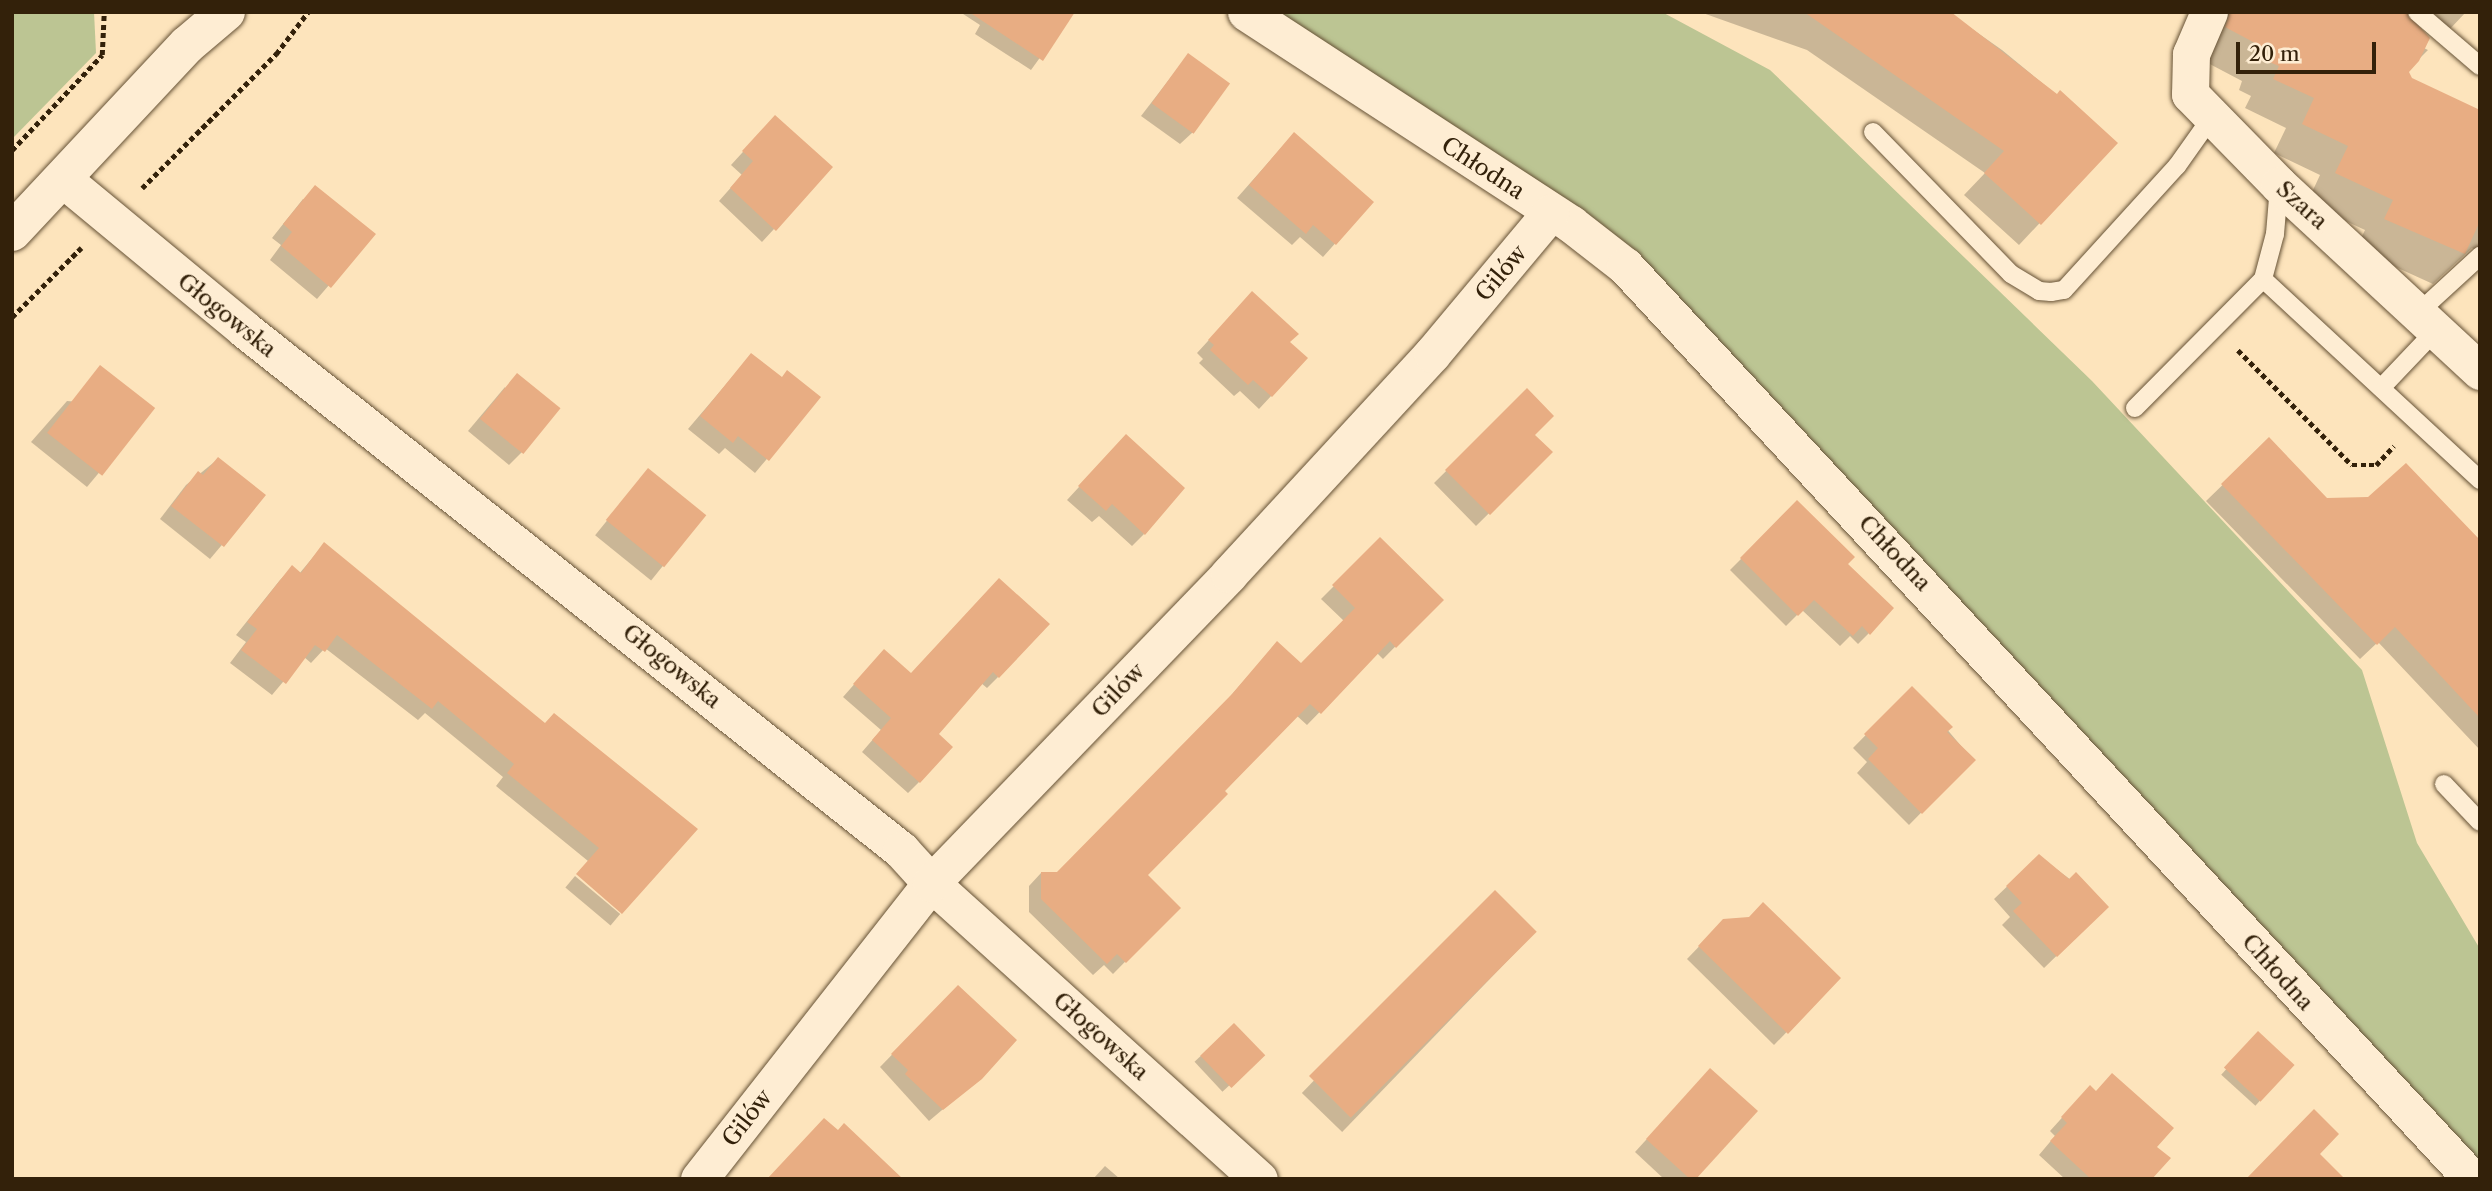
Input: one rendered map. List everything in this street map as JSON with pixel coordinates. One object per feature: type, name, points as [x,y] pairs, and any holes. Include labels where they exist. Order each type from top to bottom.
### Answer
[{"type":"street","points":[[12,232],[63,179],[188,29],[226,12]]},
{"type":"street","name":"Chłodna","points":[[1246,12],[1550,213],[1625,266],[2472,1179]]},
{"type":"street","name":"Szara","points":[[2209,12],[2191,54],[2187,79],[2190,94],[2279,185],[2428,320],[2480,371]]},
{"type":"street","name":"Głogowska","points":[[63,179],[109,220],[901,850],[931,883],[1259,1179]]},
{"type":"street","name":"Gilów","points":[[699,1179],[931,883],[1229,575],[1432,354],[1550,213]]},
{"type":"lane","points":[[2417,12],[2480,66]]},
{"type":"lane","points":[[1873,132],[2011,274],[2039,292],[2052,292],[2064,290],[2177,166],[2211,118]]},
{"type":"lane","points":[[2135,408],[2263,279],[2275,234],[2279,185]]},
{"type":"lane","points":[[2382,387],[2428,320],[2480,256]]},
{"type":"lane","points":[[2263,279],[2419,420],[2480,480]]},
{"type":"lane","points":[[2444,784],[2480,822]]},
{"type":"path","points":[[12,150],[102,55],[104,12]]},
{"type":"path","points":[[12,317],[276,54],[308,12]]},
{"type":"path","points":[[2216,327],[2352,465],[2376,465],[2419,420]]},
{"type":"green space","points":[[12,12],[94,12],[96,53],[12,139]]},
{"type":"green space","points":[[1278,12],[1662,12],[1770,70],[1842,139],[2092,381],[2362,670],[2417,843],[2480,949],[2480,1164],[1736,368]]},
{"type":"building","points":[[969,12],[1075,12],[1043,61]]},
{"type":"building","points":[[1804,12],[1951,12],[2057,94],[2060,90],[2118,143],[2041,225],[1984,173],[2004,151]]},
{"type":"building","points":[[2230,12],[2406,12],[2430,38],[2419,61],[2409,72],[2412,78],[2480,110],[2480,221],[2465,254],[2384,219],[2393,200],[2335,173],[2348,146],[2302,124],[2314,98],[2273,79],[2279,66],[2267,61],[2270,51],[2225,27]]},
{"type":"building","points":[[1188,53],[1230,84],[1194,134],[1152,103]]},
{"type":"building","points":[[775,115],[833,167],[776,231],[730,188],[753,161],[742,151]]},
{"type":"building","points":[[1294,132],[1374,202],[1336,245],[1313,225],[1306,234],[1249,185]]},
{"type":"building","points":[[315,185],[376,234],[331,288],[281,246],[292,232],[283,224]]},
{"type":"building","points":[[1252,291],[1299,334],[1290,342],[1308,358],[1272,397],[1253,380],[1248,385],[1210,350],[1214,345],[1208,340]]},
{"type":"building","points":[[751,353],[782,377],[787,370],[821,397],[769,461],[738,436],[733,443],[700,416]]},
{"type":"building","points":[[100,365],[155,408],[102,476],[47,433]]},
{"type":"building","points":[[517,373],[561,408],[523,454],[480,419]]},
{"type":"building","points":[[1527,388],[1554,416],[1535,435],[1553,452],[1490,515],[1445,470]]},
{"type":"building","points":[[1126,434],[1185,488],[1145,535],[1112,504],[1106,511],[1078,486]]},
{"type":"building","points":[[2269,437],[2327,498],[2368,497],[2406,463],[2480,540],[2480,718],[2395,627],[2377,645],[2221,484]]},
{"type":"building","points":[[218,457],[266,495],[224,547],[171,506],[198,471],[203,475]]},
{"type":"building","points":[[648,468],[706,515],[664,567],[606,520]]},
{"type":"building","points":[[1797,500],[1855,557],[1848,564],[1894,608],[1870,635],[1862,626],[1853,636],[1814,600],[1798,616],[1740,558]]},
{"type":"building","points":[[1380,537],[1444,600],[1396,648],[1390,641],[1321,714],[1310,704],[1225,791],[1228,794],[1148,875],[1181,908],[1126,963],[1117,954],[1107,964],[1041,899],[1041,872],[1057,872],[1232,694],[1277,641],[1301,663],[1355,608],[1332,585]]},
{"type":"building","points":[[324,542],[545,723],[554,713],[698,829],[622,914],[576,874],[599,848],[507,773],[514,764],[438,701],[432,709],[337,635],[325,652],[315,645],[286,684],[241,650],[257,629],[247,622],[292,565],[301,573]]},
{"type":"building","points":[[999,578],[1050,624],[999,678],[993,672],[939,734],[953,747],[920,783],[872,740],[891,718],[853,684],[884,649],[911,673]]},
{"type":"building","points":[[1912,686],[1953,727],[1947,732],[1976,760],[1922,814],[1868,759],[1878,748],[1864,734]]},
{"type":"building","points":[[2039,854],[2069,879],[2076,872],[2109,907],[2057,957],[2013,911],[2022,903],[2006,886]]},
{"type":"building","points":[[1495,890],[1537,932],[1351,1118],[1309,1076]]},
{"type":"building","points":[[1763,902],[1841,978],[1788,1034],[1698,946],[1723,919],[1749,917]]},
{"type":"building","points":[[958,985],[1017,1040],[982,1079],[943,1110],[905,1074],[908,1070],[891,1054]]},
{"type":"building","points":[[1234,1023],[1265,1055],[1231,1088],[1200,1056]]},
{"type":"building","points":[[2258,1031],[2295,1065],[2260,1102],[2224,1068]]},
{"type":"building","points":[[1710,1068],[1758,1111],[1696,1179],[1690,1179],[1646,1139]]},
{"type":"building","points":[[2112,1073],[2174,1128],[2157,1147],[2171,1158],[2152,1179],[2091,1179],[2050,1141],[2067,1123],[2061,1117],[2090,1085],[2096,1091]]},
{"type":"building","points":[[2314,1109],[2339,1134],[2320,1154],[2345,1179],[2246,1179]]},
{"type":"building","points":[[824,1118],[838,1130],[844,1123],[903,1179],[767,1179]]}]
